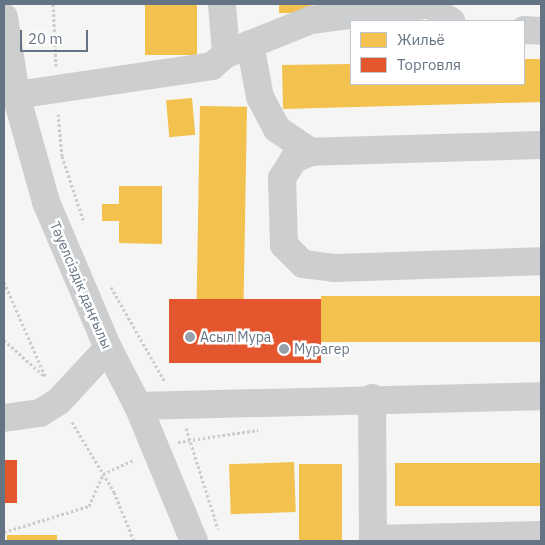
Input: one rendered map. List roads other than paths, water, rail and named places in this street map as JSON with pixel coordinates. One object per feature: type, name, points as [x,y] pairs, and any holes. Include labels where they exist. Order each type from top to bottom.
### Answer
[{"type":"street","points":[[222,4],[238,49],[277,129],[311,152]]},
{"type":"street","points":[[16,95],[212,66],[238,49],[311,20],[434,4],[441,16],[449,20]]},
{"type":"street","name":"Тәуелсіздік даңғылы","points":[[4,17],[16,95],[46,202],[108,348],[206,537]]},
{"type":"street","points":[[525,30],[541,31]]},
{"type":"street","points":[[541,145],[311,152],[294,159],[282,178],[284,245],[303,264],[334,268],[541,261]]},
{"type":"street","points":[[4,418],[40,413],[59,401],[108,348]]},
{"type":"street","points":[[138,406],[372,398],[541,396]]},
{"type":"street","points":[[372,398],[373,540],[541,535]]},
{"type":"place","name":"Асыл Мура","points":[[190,337]]},
{"type":"place","name":"Мурагер","points":[[284,349]]}]
